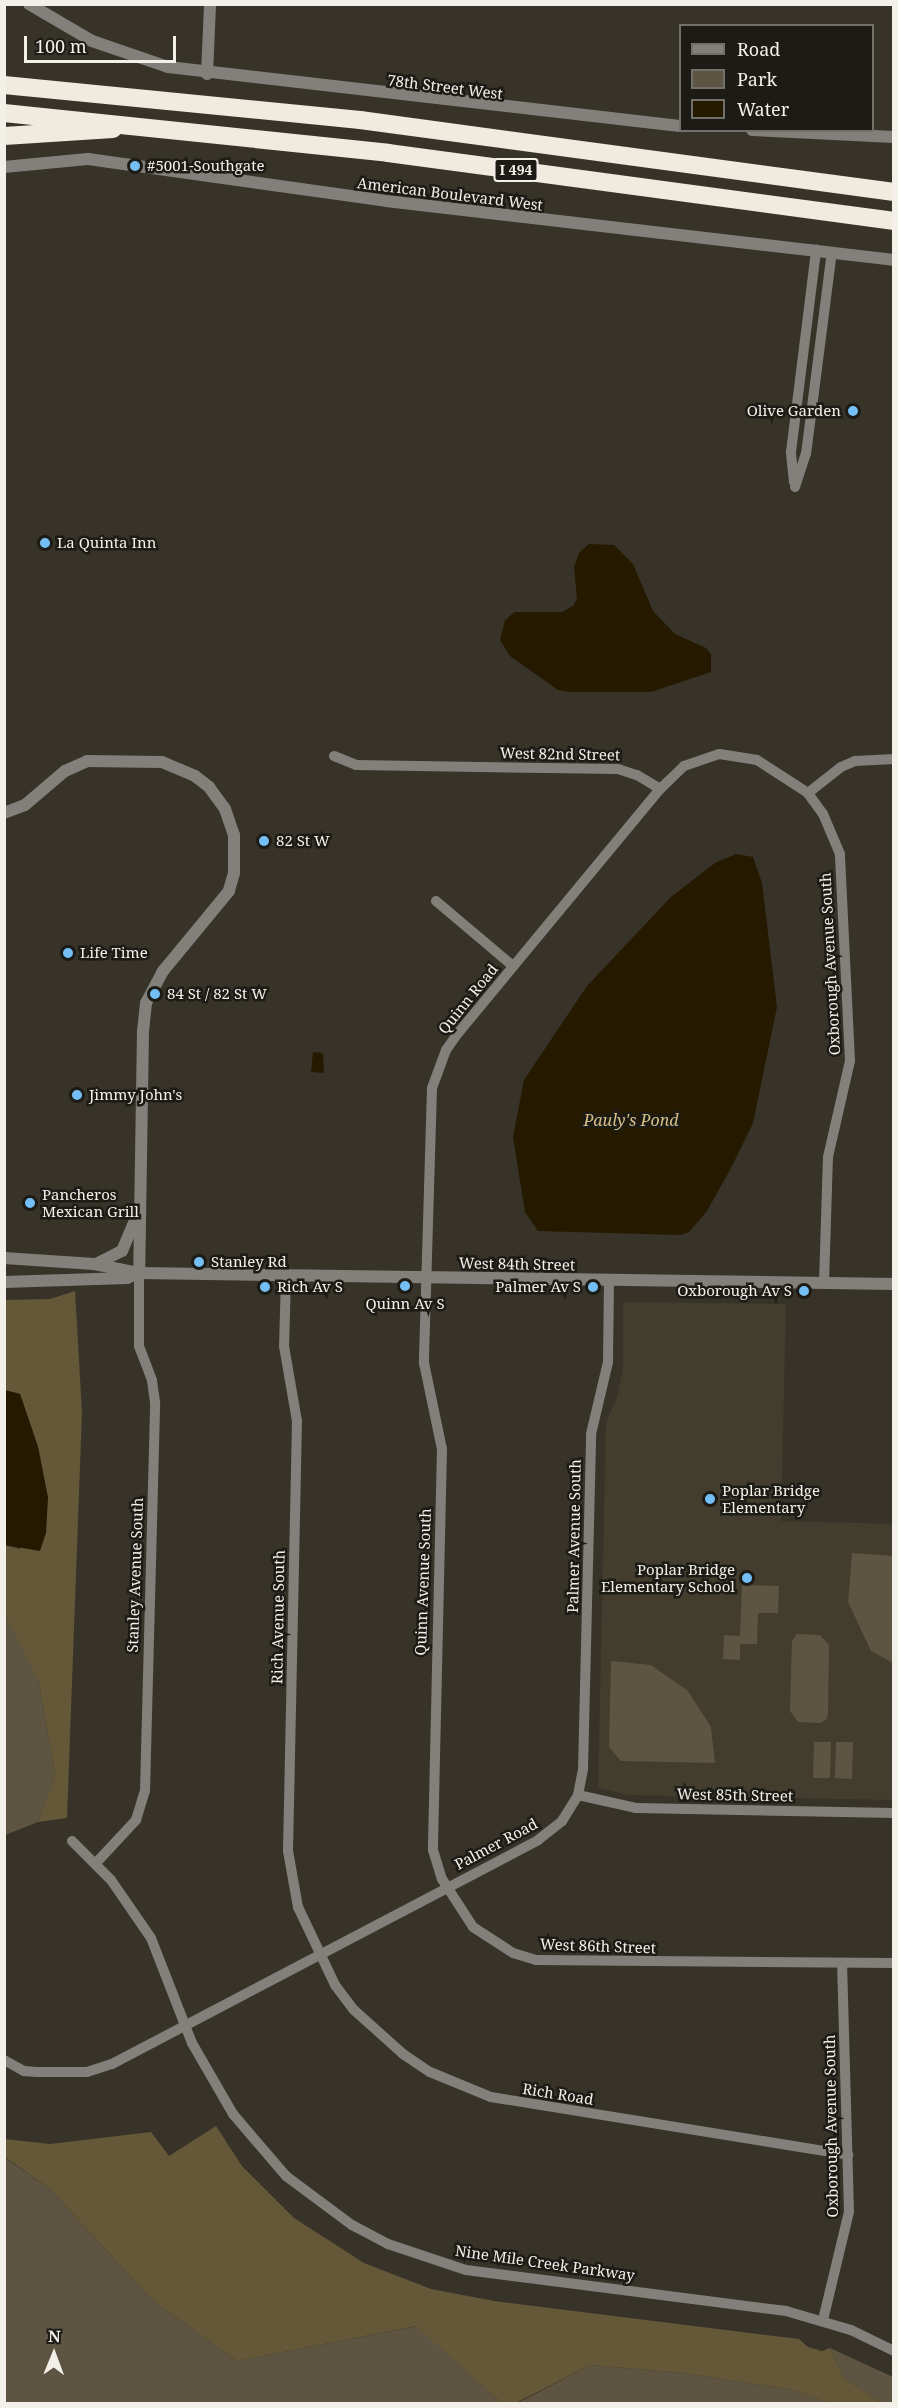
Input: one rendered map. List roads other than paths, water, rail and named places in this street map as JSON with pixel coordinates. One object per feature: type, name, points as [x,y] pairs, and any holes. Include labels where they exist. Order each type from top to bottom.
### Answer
[{"type":"highway","points":[[4,71],[28,87]]},
{"type":"highway","name":"I 494","points":[[4,85],[360,120],[894,192]]},
{"type":"highway","name":"I 494","points":[[4,113],[137,125],[388,153],[894,222]]},
{"type":"highway","points":[[4,135],[88,134],[137,125]]},
{"type":"street","name":"78th Street West","points":[[29,4],[67,29],[123,54],[207,74],[679,126]]},
{"type":"street","points":[[207,74],[210,4]]},
{"type":"street","points":[[793,132],[894,137]]},
{"type":"street","name":"American Boulevard West","points":[[4,167],[88,159],[360,198],[894,260]]},
{"type":"street","points":[[816,250],[791,452],[795,487],[806,454],[832,252]]},
{"type":"street","points":[[660,789],[684,766],[719,754],[757,760],[808,793],[841,767],[855,761],[894,759]]},
{"type":"street","name":"West 82nd Street","points":[[334,756],[356,765],[618,769],[638,775],[660,789]]},
{"type":"street","points":[[4,813],[25,805],[65,771],[87,761],[162,762],[195,776],[218,798],[230,820],[236,854],[234,873],[217,909],[163,971],[148,996],[142,1031],[139,1274]]},
{"type":"street","name":"Quinn Road","points":[[426,1278],[432,1088],[446,1050],[660,789]]},
{"type":"street","name":"Oxborough Avenue South","points":[[808,793],[823,814],[840,854],[850,1037],[847,1085],[828,1157],[824,1283]]},
{"type":"street","points":[[436,901],[513,966]]},
{"type":"street","points":[[93,1264],[122,1251],[140,1207]]},
{"type":"street","name":"West 84th Street","points":[[4,1258],[93,1264],[139,1274],[894,1284]]},
{"type":"street","name":"West 84th Street","points":[[4,1282],[127,1278],[139,1274]]},
{"type":"street","name":"Stanley Avenue South","points":[[96,1863],[136,1821],[145,1791],[155,1402],[152,1380],[139,1346],[139,1274]]},
{"type":"street","name":"Rich Avenue South","points":[[286,1275],[286,1365],[297,1421],[288,1851],[298,1907],[318,1955]]},
{"type":"street","name":"Quinn Avenue South","points":[[426,1278],[424,1378],[440,1427],[442,1449],[432,1829],[436,1867],[446,1887]]},
{"type":"street","name":"Palmer Avenue South","points":[[578,1795],[583,1769],[591,1434],[608,1362],[609,1280]]},
{"type":"street","name":"Palmer Road","points":[[446,1887],[551,1832],[578,1795]]},
{"type":"street","name":"West 85th Street","points":[[578,1795],[636,1808],[894,1813]]},
{"type":"street","name":"Nine Mile Creek Parkway","points":[[72,1840],[96,1863],[151,1938],[185,2026],[211,2080],[258,2147],[318,2202],[388,2244],[466,2270],[747,2305],[823,2320],[894,2351]]},
{"type":"street","points":[[4,2060],[24,2071],[87,2072],[111,2064],[446,1887]]},
{"type":"street","name":"West 86th Street","points":[[446,1887],[474,1928],[513,1953],[536,1960],[842,1965],[894,1963]]},
{"type":"street","name":"Rich Road","points":[[318,1955],[341,1993],[378,2034],[430,2072],[460,2086],[522,2104],[848,2155]]},
{"type":"street","name":"Oxborough Avenue South","points":[[823,2320],[845,2241],[849,2212],[842,1965]]},
{"type":"water","points":[[589,544],[614,545],[633,564],[653,611],[675,634],[706,648],[711,654],[711,672],[651,692],[570,692],[558,690],[510,656],[500,640],[505,620],[515,612],[562,612],[573,606],[577,599],[574,567],[579,553]]},
{"type":"water","name":"Pauly's Pond","points":[[736,854],[753,857],[762,883],[777,1007],[753,1123],[731,1168],[707,1211],[689,1232],[680,1235],[538,1231],[525,1212],[513,1137],[524,1080],[587,986],[671,897],[715,863]]},
{"type":"water","points":[[313,1052],[323,1053],[324,1073],[311,1072]]},
{"type":"water","points":[[4,1390],[20,1394],[38,1447],[48,1498],[46,1533],[40,1551],[5,1545]]},
{"type":"place","name":"#5001-Southgate","points":[[135,166]]},
{"type":"place","name":"Olive Garden","points":[[853,411]]},
{"type":"place","name":"La Quinta Inn","points":[[45,543]]},
{"type":"place","name":"82 St W","points":[[264,841]]},
{"type":"place","name":"Life Time","points":[[68,953]]},
{"type":"place","name":"84 St / 82 St W","points":[[155,994]]},
{"type":"place","name":"Jimmy John's","points":[[77,1095]]},
{"type":"place","name":"Pancheros Mexican Grill","points":[[30,1203]]},
{"type":"place","name":"Stanley Rd","points":[[199,1262]]},
{"type":"place","name":"Quinn Av S","points":[[405,1286]]},
{"type":"place","name":"Rich Av S","points":[[265,1287]]},
{"type":"place","name":"Palmer Av S","points":[[593,1287]]},
{"type":"place","name":"Oxborough Av S","points":[[804,1291]]},
{"type":"place","name":"Poplar Bridge Elementary","points":[[710,1499]]},
{"type":"place","name":"Poplar Bridge Elementary School","points":[[747,1578]]}]
